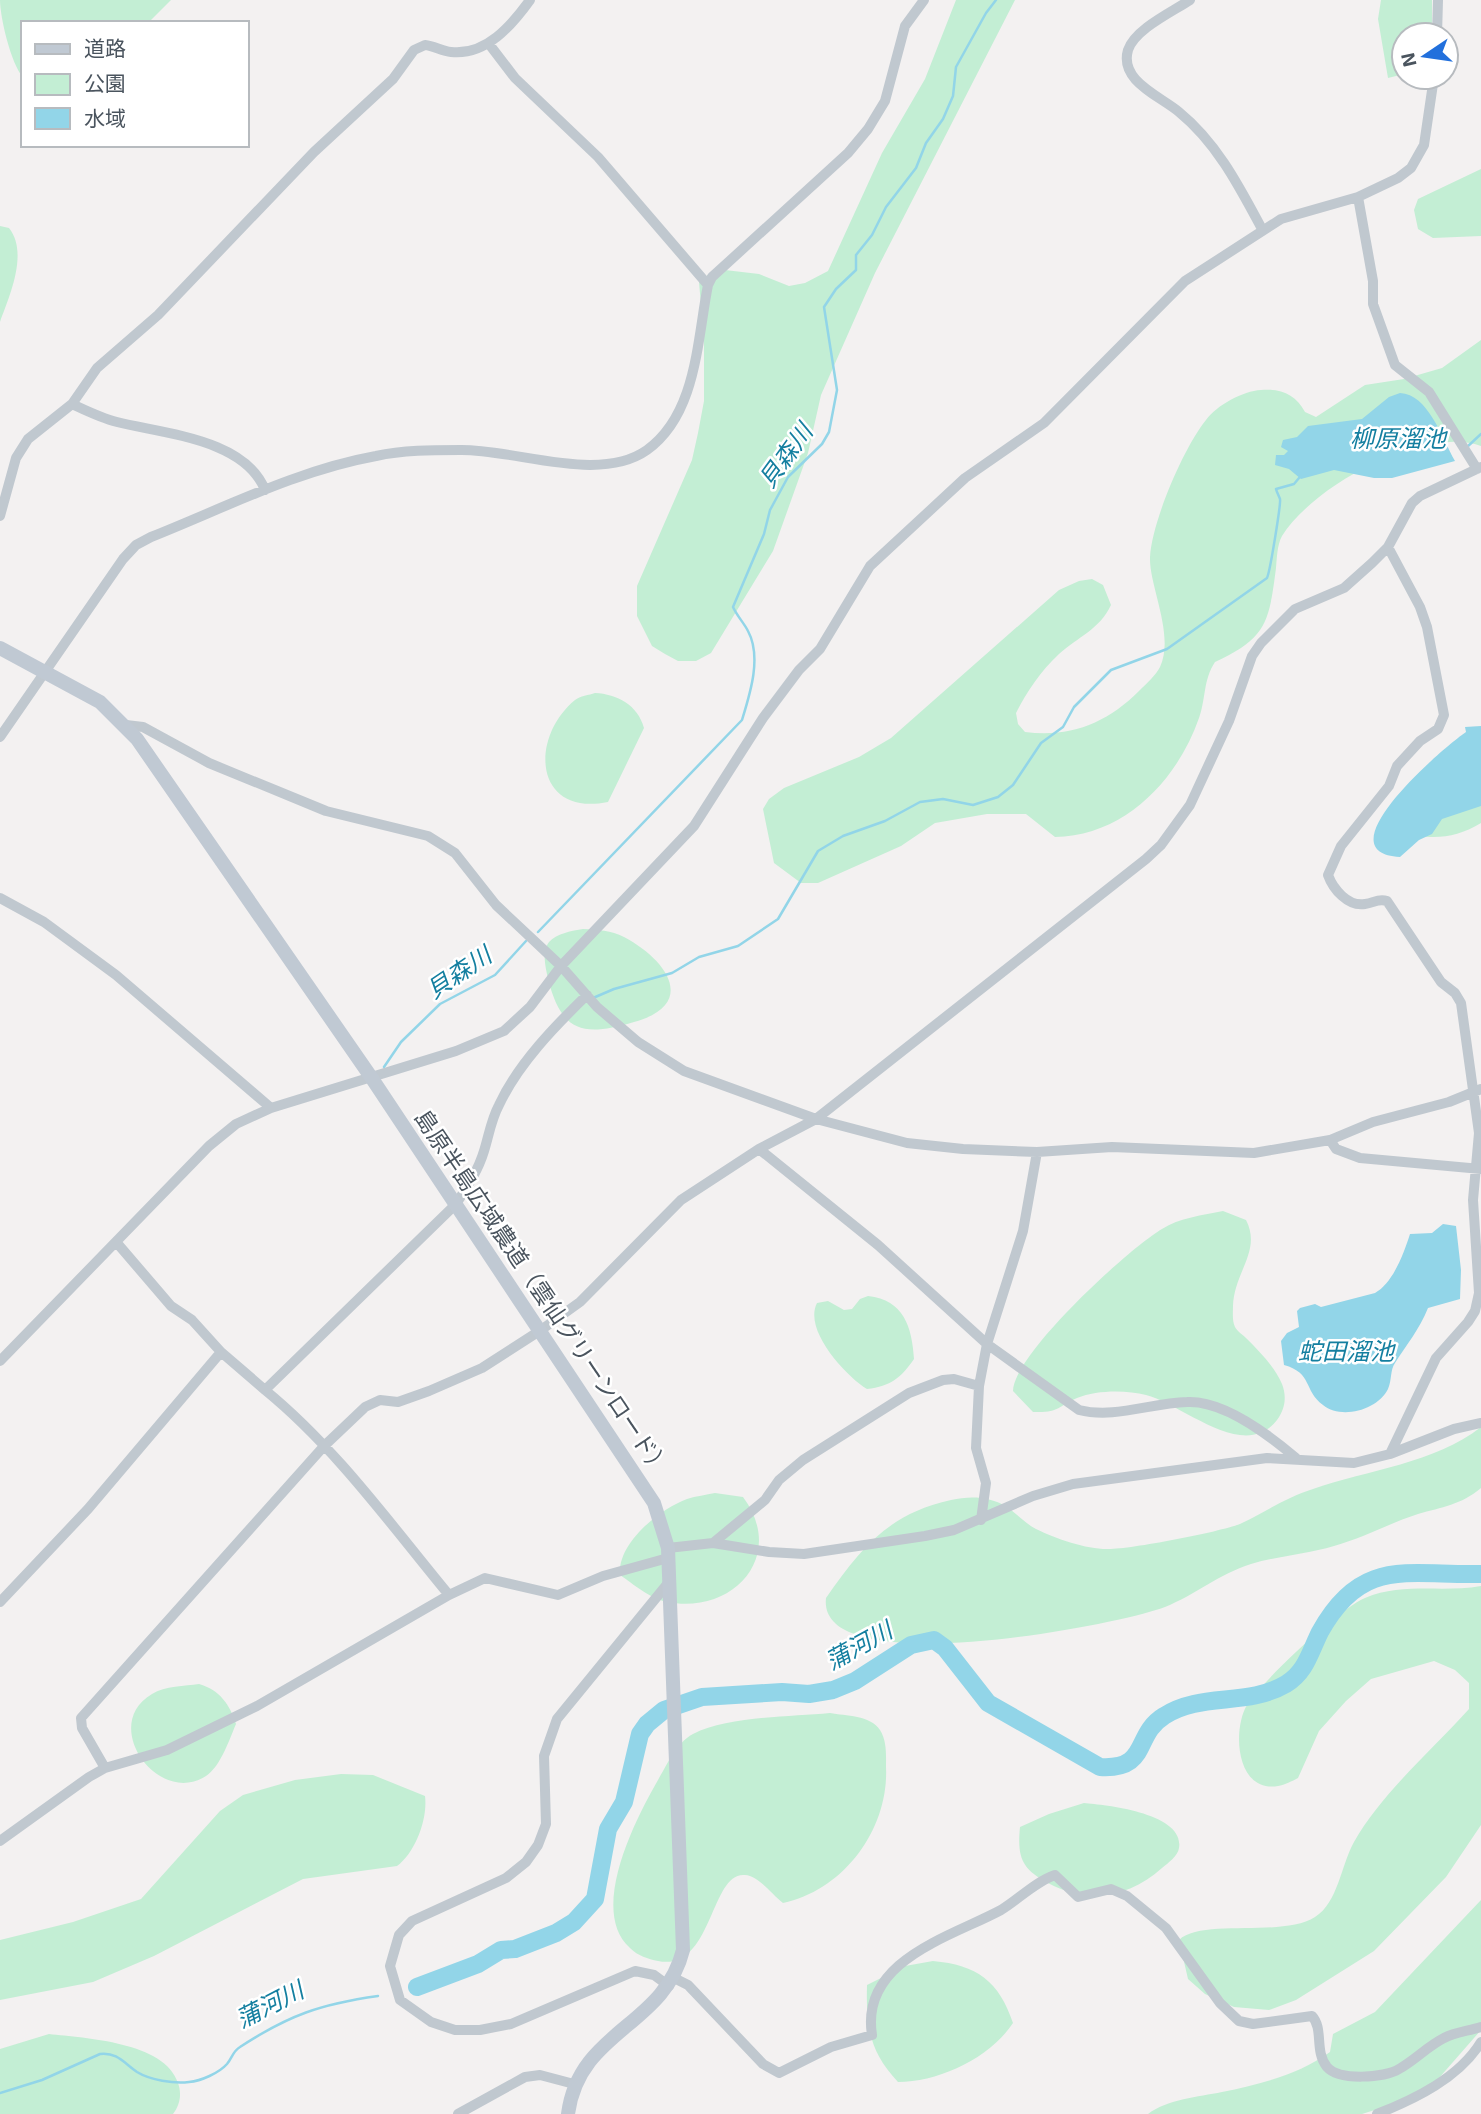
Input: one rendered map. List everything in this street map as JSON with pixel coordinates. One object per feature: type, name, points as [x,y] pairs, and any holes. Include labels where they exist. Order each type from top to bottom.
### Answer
[{"type":"street","points":[[0,516],[16,458],[28,439],[72,404],[97,368],[124,341],[158,315],[314,152],[393,79],[414,50],[425,45],[452,52],[465,51],[489,44],[517,18],[530,0]]},
{"type":"street","points":[[0,737],[123,559],[136,545],[265,490],[341,464],[410,452],[464,450],[598,465],[628,461],[648,449],[666,432],[682,409],[708,285],[718,270],[848,153],[868,129],[885,101],[905,26],[924,0]]},
{"type":"street","points":[[1190,0],[1136,38],[1128,52],[1129,69],[1134,79],[1181,113],[1212,145],[1262,229]]},
{"type":"street","points":[[1437,21],[1438,0]]},
{"type":"street","points":[[489,44],[516,78],[598,157],[708,285]]},
{"type":"street","points":[[0,1361],[209,1146],[236,1124],[271,1108],[456,1051],[504,1031],[530,1007],[561,965],[694,826],[763,718],[799,670],[820,649],[870,566],[965,478],[1044,423],[1185,281],[1262,229],[1300,212],[1357,197],[1398,178],[1420,157],[1429,121],[1432,91]]},
{"type":"street","points":[[105,1768],[82,1728],[81,1718],[325,1445],[365,1407],[380,1400],[398,1402],[482,1368],[580,1303],[681,1200],[759,1149],[816,1119],[1161,845],[1190,805],[1229,721],[1252,656],[1261,643],[1295,610],[1344,588],[1388,547],[1412,503],[1420,496],[1479,468],[1429,392],[1395,365],[1373,304],[1373,281],[1357,197]]},
{"type":"street","points":[[72,404],[117,422],[190,437],[209,445],[251,467],[265,490]]},
{"type":"street","points":[[1388,547],[1420,607],[1444,715],[1437,729],[1420,741],[1397,766],[1389,786],[1341,846],[1328,875],[1336,890],[1352,901],[1365,904],[1380,899],[1387,901],[1441,982],[1455,993],[1465,1016],[1478,1091],[1479,1168],[1473,1200],[1479,1273],[1478,1311],[1436,1358],[1390,1454]]},
{"type":"street","name":"島原半島広域農道（雲仙グリーンロード）","points":[[0,648],[100,702],[126,725],[371,1077],[644,1483],[663,1524],[670,1581],[683,1950],[672,1982],[648,2008],[598,2049],[574,2084],[568,2114]]},
{"type":"street","points":[[126,725],[143,727],[209,764],[326,811],[428,836],[455,853],[496,905],[561,965],[587,995],[638,1042],[664,1061],[705,1080],[816,1119],[907,1143],[1037,1152],[1112,1147],[1254,1153],[1330,1140],[1373,1122],[1478,1091]]},
{"type":"street","points":[[0,898],[44,922],[116,975],[271,1108]]},
{"type":"street","points":[[265,1390],[456,1204],[473,1177],[484,1152],[491,1123],[511,1083],[562,1020],[587,995]]},
{"type":"street","points":[[1330,1140],[1336,1149],[1360,1158],[1479,1168]]},
{"type":"street","points":[[759,1149],[878,1245],[987,1344],[1079,1410],[1094,1414],[1188,1401],[1206,1404],[1248,1422],[1296,1458]]},
{"type":"street","points":[[981,1520],[986,1483],[976,1448],[979,1386],[987,1344],[1023,1231],[1037,1152]]},
{"type":"street","points":[[117,1243],[170,1306],[192,1320],[221,1352],[302,1420],[449,1595]]},
{"type":"street","points":[[0,1602],[88,1508],[221,1352]]},
{"type":"street","points":[[713,1543],[765,1500],[779,1480],[803,1460],[909,1394],[943,1380],[954,1379],[979,1386]]},
{"type":"street","points":[[0,1841],[60,1796],[105,1768],[167,1750],[257,1706],[449,1595],[485,1578],[558,1595],[668,1553],[713,1543],[769,1552],[804,1554],[925,1536],[981,1520],[1033,1496],[1073,1484],[1223,1463],[1296,1458],[1354,1462],[1390,1454],[1454,1429],[1481,1423]]},
{"type":"street","points":[[670,1581],[558,1719],[544,1756],[546,1824],[538,1845],[526,1862],[506,1878],[412,1921],[399,1935],[390,1966],[394,1988],[405,2005],[431,2022],[455,2030],[480,2030],[511,2024],[635,1971],[688,1985],[763,2064],[779,2073],[831,2047],[872,2035],[873,2004],[882,1983],[900,1964],[948,1933],[1001,1910],[1055,1875],[1078,1897],[1111,1889],[1128,1896],[1166,1928],[1220,2003],[1239,2021],[1253,2024],[1312,2016],[1316,2020],[1320,2056],[1328,2068],[1338,2075],[1353,2078],[1396,2071],[1445,2037],[1481,2027]]},
{"type":"street","points":[[1377,2114],[1408,2102],[1438,2084],[1475,2052],[1481,2042]]},
{"type":"street","points":[[458,2114],[525,2077],[540,2075],[574,2084]]},
{"type":"green space","points":[[0,0],[171,0],[150,21],[21,21],[21,74],[14,62]]},
{"type":"green space","points":[[956,0],[1015,0],[875,273],[821,395],[808,453],[773,551],[711,653],[696,661],[678,661],[652,646],[637,616],[637,586],[692,460],[698,433],[704,401],[704,340],[699,282],[710,273],[725,270],[759,274],[789,286],[805,283],[828,271],[882,153],[925,79]]},
{"type":"green space","points":[[1381,0],[1432,0],[1432,21],[1390,21],[1388,78],[1378,19]]},
{"type":"green space","points":[[1481,169],[1481,236],[1433,238],[1418,229],[1414,210],[1418,199]]},
{"type":"green space","points":[[0,226],[9,228],[15,238],[17,262],[12,288],[0,322]]},
{"type":"green space","points":[[1481,340],[1481,446],[1457,442],[1430,444],[1401,452],[1371,464],[1343,480],[1297,517],[1279,543],[1271,602],[1262,626],[1245,645],[1215,662],[1208,676],[1199,718],[1177,763],[1145,801],[1125,816],[1104,827],[1055,837],[1026,814],[987,814],[935,823],[901,846],[818,883],[801,883],[774,863],[763,809],[769,799],[784,788],[859,757],[891,738],[1059,590],[1079,581],[1092,579],[1103,585],[1111,605],[1095,627],[1052,661],[1030,689],[1016,713],[1018,724],[1025,732],[1057,733],[1087,726],[1114,712],[1148,682],[1160,667],[1165,640],[1150,557],[1156,524],[1170,485],[1188,448],[1197,432],[1217,409],[1246,393],[1275,390],[1292,397],[1305,412],[1316,417],[1365,385],[1404,379],[1442,368]]},
{"type":"green space","points":[[595,693],[626,702],[637,713],[644,728],[608,802],[583,803],[565,798],[553,786],[547,771],[546,753],[550,734],[560,716],[577,699]]},
{"type":"green space","points":[[1481,742],[1481,823],[1450,835],[1417,836]]},
{"type":"green space","points":[[583,929],[619,935],[652,957],[669,981],[670,993],[666,1004],[654,1014],[616,1027],[588,1029],[568,1020],[560,1011],[548,979],[545,950],[556,936]]},
{"type":"green space","points":[[1223,1211],[1246,1220],[1250,1231],[1249,1252],[1235,1294],[1233,1322],[1237,1330],[1271,1365],[1282,1384],[1284,1403],[1277,1420],[1263,1432],[1248,1435],[1230,1433],[1212,1427],[1160,1400],[1130,1392],[1085,1395],[1053,1410],[1033,1412],[1013,1391],[1018,1375],[1051,1329],[1124,1258],[1162,1229],[1183,1220]]},
{"type":"green space","points":[[868,1296],[890,1303],[904,1317],[911,1336],[914,1359],[895,1380],[867,1389],[848,1374],[829,1351],[821,1339],[814,1314],[817,1303],[828,1301],[844,1310],[852,1309],[860,1299]]},
{"type":"green space","points":[[1481,1427],[1481,1488],[1466,1498],[1334,1546],[1251,1564],[1228,1573],[1165,1607],[1137,1615],[1035,1635],[974,1642],[917,1643],[868,1638],[836,1624],[826,1598],[864,1549],[893,1524],[929,1506],[951,1500],[972,1498],[993,1501],[1007,1507],[1036,1529],[1081,1545],[1099,1549],[1134,1546],[1198,1535],[1242,1523],[1304,1492],[1443,1449]]},
{"type":"green space","points":[[715,1493],[743,1497],[755,1519],[759,1540],[756,1560],[746,1576],[732,1590],[713,1599],[691,1604],[667,1602],[649,1595],[620,1575],[625,1551],[653,1519],[687,1499]]},
{"type":"green space","points":[[1481,1586],[1481,1825],[1446,1877],[1374,1951],[1296,2000],[1269,2010],[1234,2007],[1205,1994],[1188,1979],[1179,1940],[1205,1930],[1264,1928],[1301,1923],[1323,1911],[1365,1824],[1392,1790],[1469,1709],[1469,1683],[1455,1670],[1434,1661],[1371,1679],[1346,1701],[1319,1731],[1298,1778],[1278,1786],[1264,1786],[1253,1780],[1241,1758],[1240,1729],[1247,1705],[1302,1646],[1353,1604],[1394,1590]]},
{"type":"green space","points":[[199,1684],[213,1690],[223,1699],[236,1724],[224,1752],[211,1772],[188,1783],[170,1781],[154,1772],[141,1758],[133,1742],[131,1724],[137,1708],[157,1691]]},
{"type":"green space","points":[[830,1713],[870,1721],[880,1730],[885,1743],[885,1790],[880,1813],[871,1834],[858,1853],[843,1871],[825,1885],[805,1896],[783,1903],[750,1876],[733,1878],[724,1888],[700,1938],[690,1952],[676,1960],[658,1961],[633,1951],[618,1932],[614,1911],[620,1864],[638,1817],[677,1749],[693,1734],[724,1724],[760,1718]]},
{"type":"green space","points":[[341,1774],[373,1775],[425,1796],[419,1835],[409,1853],[397,1866],[303,1879],[154,1956],[93,1982],[0,2000],[0,1940],[73,1922],[141,1899],[220,1811],[243,1795],[295,1780]]},
{"type":"green space","points":[[1084,1803],[1142,1813],[1170,1826],[1178,1836],[1177,1854],[1150,1878],[1136,1886],[1108,1895],[1078,1894],[1048,1883],[1032,1873],[1023,1861],[1019,1847],[1020,1827]]},
{"type":"green space","points":[[1481,1900],[1481,2030],[1432,2086],[1413,2098],[1362,2114],[1148,2114],[1174,2102],[1278,2078],[1318,2060],[1330,2052],[1333,2034],[1375,2012]]},
{"type":"green space","points":[[933,1961],[962,1966],[984,1978],[1001,1996],[1013,2023],[991,2047],[962,2066],[930,2078],[898,2082],[881,2060],[871,2037],[867,2013],[867,1985],[905,1966]]},
{"type":"green space","points":[[49,2034],[102,2040],[141,2051],[157,2059],[170,2069],[178,2083],[180,2095],[175,2111],[173,2114],[0,2114],[0,2049]]},
{"type":"water","name":"柳原溜池","points":[[1400,393],[1410,395],[1426,409],[1455,461],[1392,478],[1374,478],[1334,470],[1301,479],[1289,469],[1275,465],[1276,455],[1284,455],[1288,451],[1281,447],[1283,440],[1297,437],[1308,426],[1362,419],[1389,397]]},
{"type":"water","points":[[1481,726],[1481,806],[1442,819],[1432,834],[1419,840],[1400,857],[1379,851],[1374,838],[1380,819],[1395,798],[1436,757],[1466,732],[1465,727]]},
{"type":"water","name":"蛇田溜池","points":[[1443,1224],[1456,1226],[1461,1270],[1460,1299],[1428,1308],[1393,1366],[1388,1389],[1376,1402],[1349,1412],[1339,1412],[1323,1405],[1304,1377],[1284,1365],[1281,1341],[1287,1333],[1299,1327],[1297,1311],[1315,1304],[1321,1307],[1375,1293],[1392,1275],[1410,1234],[1432,1233]]},
{"type":"waterway","name":"貝森川","points":[[538,932],[742,720],[753,676],[754,652],[748,631],[733,607],[764,534],[770,510],[788,477],[822,444],[829,432],[837,390],[824,307],[836,289],[856,270],[856,255],[872,235],[886,207],[916,168],[926,143],[943,119],[953,96],[956,67],[996,0]]},
{"type":"waterway","points":[[1467,447],[1481,434]]},
{"type":"waterway","points":[[593,998],[614,989],[672,973],[699,957],[738,946],[778,919],[818,851],[843,836],[885,821],[920,802],[943,799],[973,805],[998,797],[1013,785],[1041,743],[1063,727],[1074,707],[1111,670],[1167,649],[1267,578],[1280,504],[1276,489],[1294,484],[1299,478]]},
{"type":"waterway","name":"貝森川","points":[[384,1067],[401,1042],[440,1004],[495,975],[526,941]]},
{"type":"waterway","name":"蒲河川","points":[[417,1987],[478,1964],[501,1950],[515,1949],[556,1933],[574,1922],[595,1899],[608,1829],[624,1802],[640,1734],[647,1724],[664,1710],[702,1697],[782,1692],[809,1694],[833,1690],[855,1681],[911,1645],[934,1640],[945,1648],[988,1703],[1100,1767],[1116,1766],[1127,1763],[1134,1757],[1154,1724],[1178,1709],[1209,1701],[1256,1695],[1271,1691],[1293,1679],[1303,1668],[1320,1632],[1336,1608],[1353,1591],[1370,1581],[1409,1573],[1481,1574]]},
{"type":"waterway","name":"蒲河川","points":[[0,2093],[42,2080],[100,2054],[116,2056],[142,2075],[155,2079],[176,2082],[199,2080],[224,2067],[240,2047],[290,2019],[322,2007],[378,1996]]}]
